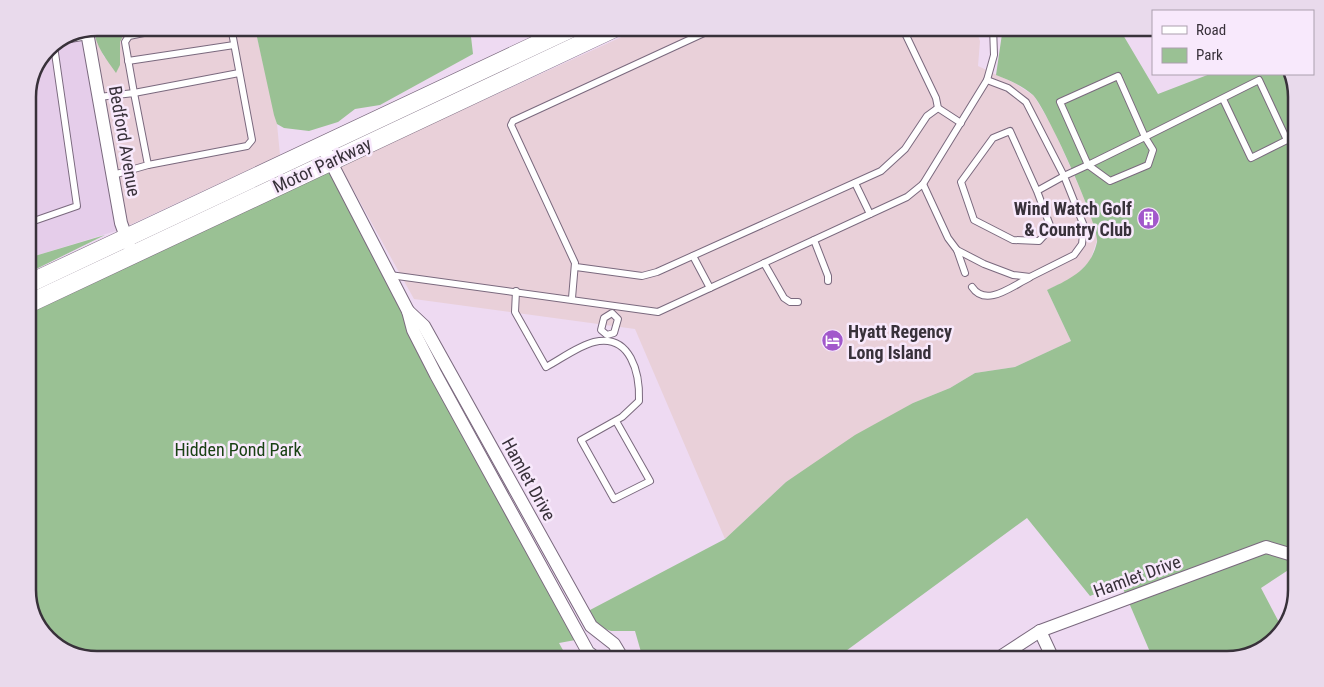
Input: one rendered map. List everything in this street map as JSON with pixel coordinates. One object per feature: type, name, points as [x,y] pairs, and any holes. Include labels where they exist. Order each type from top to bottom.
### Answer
[{"type":"main road","name":"Motor Parkway","points":[[36,280],[557,36]]},
{"type":"main road","name":"Motor Parkway","points":[[36,300],[600,36]]},
{"type":"street","name":"Bedford Avenue","points":[[88,37],[125,238],[133,255]]},
{"type":"street","name":"Hamlet Drive","points":[[322,145],[408,311],[413,330],[436,374],[590,651]]},
{"type":"street","name":"Hamlet Drive","points":[[408,311],[424,326],[591,626],[614,644],[618,651]]},
{"type":"street","name":"Hamlet Drive","points":[[1010,651],[1040,631],[1266,547],[1288,554]]},
{"type":"street","points":[[1040,631],[1049,651]]},
{"type":"street","points":[[598,651],[608,640]]},
{"type":"lane","points":[[129,36],[125,42],[148,164]]},
{"type":"lane","points":[[113,174],[148,164],[247,146],[252,140],[232,36]]},
{"type":"lane","points":[[572,298],[576,267],[511,125],[513,121],[699,36]]},
{"type":"lane","points":[[906,36],[936,98],[938,108],[961,123]]},
{"type":"lane","points":[[390,275],[572,298],[658,312],[907,197],[923,184],[987,80],[994,55],[993,36]]},
{"type":"lane","points":[[128,62],[234,45]]},
{"type":"lane","points":[[36,220],[77,206],[55,53]]},
{"type":"lane","points":[[99,97],[239,73]]},
{"type":"lane","points":[[1118,76],[1145,137],[1153,150],[1148,165],[1110,181],[1088,165],[1060,102],[1118,76]]},
{"type":"lane","points":[[972,287],[979,295],[986,297],[994,296],[1074,255],[1082,244],[1084,226],[1064,176],[1026,102],[1008,88],[987,80]]},
{"type":"lane","points":[[1036,191],[1259,80],[1287,140],[1251,158],[1224,99]]},
{"type":"lane","points":[[576,267],[642,276],[653,274],[881,171],[905,149],[927,116],[938,108]]},
{"type":"lane","points":[[1010,131],[1036,191],[1051,228],[1040,241],[1014,240],[974,220],[961,182],[993,138],[1010,131]]},
{"type":"lane","points":[[855,183],[870,214]]},
{"type":"lane","points":[[923,184],[948,238],[957,250],[965,273]]},
{"type":"lane","points":[[814,240],[828,276],[828,281]]},
{"type":"lane","points":[[957,250],[991,267],[1013,275],[1030,277]]},
{"type":"lane","points":[[693,256],[710,288]]},
{"type":"lane","points":[[764,263],[784,298],[790,302],[798,302]]},
{"type":"lane","points":[[516,291],[515,312],[546,366],[592,342],[607,338],[614,333],[618,320],[612,313]]},
{"type":"lane","points":[[615,305],[612,313],[604,318],[601,330],[607,338],[616,342],[628,353],[636,366],[640,382],[639,401],[616,421],[581,440],[614,499],[650,481],[616,421]]},
{"type":"shaded area","points":[[94,36],[104,57],[120,65],[120,42],[123,36],[257,36],[277,124],[280,155],[119,230],[85,37]]},
{"type":"shaded area","points":[[624,36],[978,36],[980,41],[978,66],[1016,84],[1034,96],[1053,128],[1095,223],[1097,240],[1090,261],[1073,278],[1047,290],[1071,341],[1015,367],[975,373],[950,388],[913,403],[786,482],[725,539],[635,329],[414,299],[340,166]]},
{"type":"shaded area","points":[[85,37],[119,230],[36,256],[36,94],[38,82],[54,54],[74,41]]},
{"type":"green space","points":[[95,36],[123,36],[120,42],[120,65],[116,73],[102,52]]},
{"type":"green space","points":[[257,36],[471,36],[473,54],[380,105],[355,109],[338,122],[309,131],[284,128],[277,124]]},
{"type":"green space","name":"Wind Watch Golf & Country Club","points":[[1002,36],[1124,36],[1158,94],[1207,75],[1283,75],[1288,94],[1288,570],[1261,588],[1278,621],[1275,627],[1257,643],[1242,649],[1226,651],[1150,651],[1121,584],[1090,596],[1027,518],[846,651],[641,651],[635,631],[611,631],[585,622],[590,610],[725,539],[786,482],[855,435],[913,403],[950,388],[975,373],[1015,367],[1071,341],[1047,290],[1064,282],[1085,267],[1094,252],[1097,242],[1096,232],[1071,167],[1040,104],[1025,89],[996,75]]},
{"type":"green space","name":"Hidden Pond Park","points":[[330,162],[581,639],[559,643],[564,651],[98,651],[82,649],[57,636],[43,616],[36,593],[36,300]]},
{"type":"green space","points":[[105,235],[36,269],[36,256]]},
{"type":"place","name":"Wind Watch Golf & Country Club","points":[[1148,218]]},
{"type":"place","name":"Hyatt Regency Long Island","points":[[832,341]]}]
